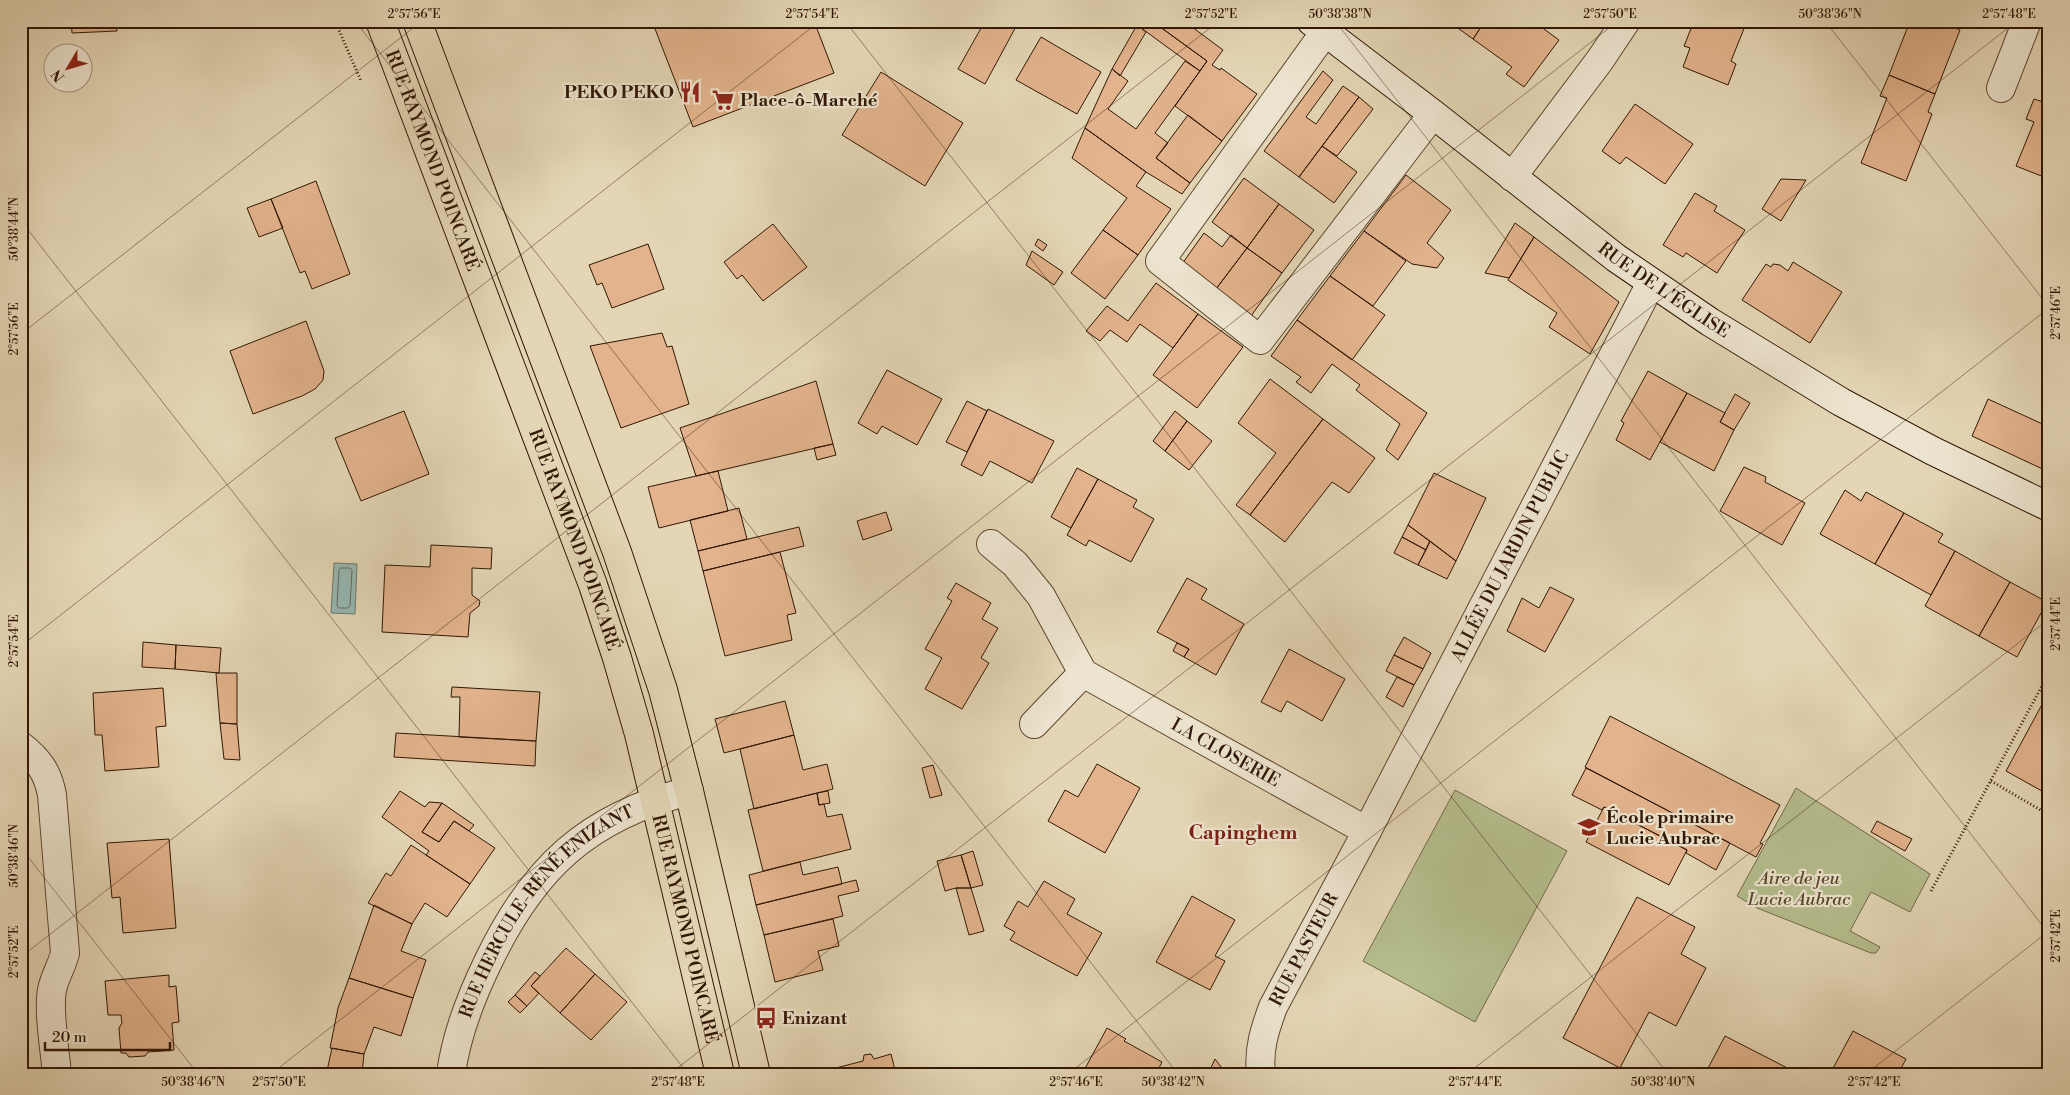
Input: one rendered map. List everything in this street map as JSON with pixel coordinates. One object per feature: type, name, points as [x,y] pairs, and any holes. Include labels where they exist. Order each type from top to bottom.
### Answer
[{"type":"main road","name":"RUE RAYMOND POINCARÉ","points":[[380,21],[593,584],[635,717],[720,1074]]},
{"type":"main road","name":"RUE RAYMOND POINCARÉ","points":[[417,21],[617,552],[662,690],[689,791],[756,1074]]},
{"type":"street","points":[[1512,177],[1600,60],[1626,21]]},
{"type":"street","points":[[2001,88],[2027,21]]},
{"type":"street","points":[[1318,27],[1160,261],[1260,340],[1433,114]]},
{"type":"street","name":"RUE DE L'ÉGLISE","points":[[1318,27],[1433,114],[1616,258],[1651,283],[1750,348],[1841,402],[1933,451],[2049,507]]},
{"type":"street","name":"ALLÉE DU JARDIN PUBLIC","points":[[1367,831],[1651,283]]},
{"type":"street","points":[[991,544],[1015,564],[1041,596],[1083,673],[1034,724]]},
{"type":"street","name":"LA CLOSERIE","points":[[1083,673],[1367,831]]},
{"type":"street","points":[[21,746],[35,757],[44,769],[50,782],[52,795],[64,953],[51,996],[56,1074]]},
{"type":"street","name":"RUE HERCULE-RENÉ ENIZANT","points":[[451,1074],[454,1054],[480,978],[500,937],[519,905],[564,852],[589,833],[615,818],[656,801],[689,791]]},
{"type":"street","name":"RUE PASTEUR","points":[[1261,1074],[1260,1051],[1264,1031],[1273,1007],[1367,831]]},
{"type":"path","points":[[335,21],[363,84]]},
{"type":"path","points":[[1931,891],[2049,673]]},
{"type":"path","points":[[1991,781],[2049,815]]},
{"type":"green space","name":"Aire de jeu Lucie Aubrac","points":[[1796,788],[1930,874],[1910,912],[1871,892],[1850,931],[1880,947],[1876,953],[1871,953],[1757,908],[1737,896]]},
{"type":"green space","points":[[1455,790],[1567,851],[1475,1022],[1363,961]]},
{"type":"water","points":[[334,563],[357,564],[355,614],[331,613]]},
{"type":"building","points":[[71,21],[117,21],[117,31],[72,33]]},
{"type":"building","name":"Place-ô-Marché","points":[[652,21],[814,21],[834,73],[693,127]]},
{"type":"building","points":[[985,21],[1019,21],[985,84],[958,69]]},
{"type":"building","points":[[1139,21],[1152,21],[1207,61],[1200,71],[1137,25]]},
{"type":"building","points":[[1152,21],[1184,21],[1223,50],[1212,65],[1220,70],[1221,68],[1257,94],[1222,141],[1175,106],[1207,61]]},
{"type":"building","points":[[1448,21],[1485,21],[1473,39]]},
{"type":"building","points":[[1485,21],[1533,21],[1559,40],[1524,87],[1506,74],[1512,67],[1473,39]]},
{"type":"building","points":[[1694,21],[1747,21],[1731,61],[1736,64],[1728,85],[1683,67],[1690,48],[1684,46]]},
{"type":"building","points":[[1750,21],[1765,21],[1763,27]]},
{"type":"building","points":[[1880,21],[1894,21],[1892,26]]},
{"type":"building","points":[[1910,21],[1938,21],[1960,30],[1935,94],[1889,75]]},
{"type":"building","points":[[1137,25],[1146,32],[1120,76],[1112,69]]},
{"type":"building","points":[[1041,37],[1101,72],[1077,114],[1016,80]]},
{"type":"building","points":[[1185,61],[1200,71],[1155,133],[1168,143],[1156,158],[1190,183],[1182,194],[1146,172],[1085,128],[1112,69],[1128,81],[1108,109],[1136,129]]},
{"type":"building","points":[[2049,63],[2049,78],[2044,76]]},
{"type":"building","points":[[1323,71],[1333,80],[1306,117],[1316,124],[1343,86],[1359,97],[1299,177],[1264,151]]},
{"type":"building","points":[[881,72],[963,123],[925,186],[842,135]]},
{"type":"building","points":[[1889,75],[1935,94],[1928,112],[1932,114],[1906,181],[1861,163],[1887,98],[1880,96]]},
{"type":"building","points":[[1359,97],[1373,109],[1337,156],[1322,146]]},
{"type":"building","points":[[2034,99],[2049,104],[2049,179],[2016,166],[2034,122],[2026,119]]},
{"type":"building","points":[[1635,104],[1693,144],[1665,184],[1626,157],[1620,164],[1602,151]]},
{"type":"building","points":[[1188,115],[1222,141],[1190,183],[1156,158]]},
{"type":"building","points":[[1085,128],[1146,172],[1136,186],[1171,209],[1138,255],[1103,230],[1127,198],[1072,158]]},
{"type":"building","points":[[1322,146],[1357,172],[1334,203],[1299,177]]},
{"type":"building","points":[[1406,175],[1451,210],[1427,243],[1444,258],[1437,268],[1412,264],[1364,231]]},
{"type":"building","points":[[1244,178],[1279,204],[1247,248],[1212,222]]},
{"type":"building","points":[[1781,179],[1806,180],[1781,221],[1762,209]]},
{"type":"building","points":[[316,181],[350,274],[312,289],[305,271],[300,273],[271,199]]},
{"type":"building","points":[[1695,193],[1717,206],[1714,211],[1745,230],[1717,273],[1686,253],[1683,257],[1663,245]]},
{"type":"building","points":[[271,199],[283,228],[259,237],[247,208]]},
{"type":"building","points":[[1279,204],[1314,230],[1282,273],[1247,248]]},
{"type":"building","points":[[1515,223],[1534,237],[1509,278],[1485,273]]},
{"type":"building","points":[[773,224],[807,267],[763,301],[742,275],[737,279],[724,262]]},
{"type":"building","points":[[1103,230],[1138,255],[1105,299],[1071,273]]},
{"type":"building","points":[[1364,231],[1406,261],[1373,306],[1330,276]]},
{"type":"building","points":[[1204,233],[1222,247],[1231,235],[1247,248],[1216,289],[1182,264]]},
{"type":"building","points":[[1534,237],[1619,302],[1590,354],[1549,327],[1557,313],[1508,280]]},
{"type":"building","points":[[1038,239],[1047,245],[1043,251],[1035,245]]},
{"type":"building","points":[[648,244],[664,289],[612,308],[602,283],[597,285],[589,265]]},
{"type":"building","points":[[1247,248],[1282,273],[1251,316],[1216,289]]},
{"type":"building","points":[[1032,251],[1063,272],[1054,285],[1026,265]]},
{"type":"building","points":[[1793,262],[1842,292],[1810,343],[1742,300],[1766,264],[1771,267],[1773,264],[1780,265],[1788,271]]},
{"type":"building","points":[[1330,276],[1385,315],[1352,360],[1297,320]]},
{"type":"building","points":[[1156,283],[1198,314],[1173,348],[1140,324],[1127,342],[1110,330],[1100,341],[1086,331],[1107,306],[1128,321]]},
{"type":"building","points":[[1198,314],[1243,347],[1197,408],[1153,375]]},
{"type":"building","points":[[1297,320],[1427,413],[1398,460],[1386,450],[1400,424],[1356,390],[1360,385],[1332,364],[1311,393],[1296,382],[1301,377],[1271,356]]},
{"type":"building","points":[[306,321],[324,371],[323,380],[315,389],[302,396],[253,414],[230,351]]},
{"type":"building","points":[[662,333],[667,347],[672,346],[689,404],[621,428],[590,346]]},
{"type":"building","points":[[887,370],[942,399],[917,445],[882,426],[877,434],[858,423]]},
{"type":"building","points":[[1648,371],[1687,393],[1650,460],[1616,440],[1624,423],[1621,421]]},
{"type":"building","points":[[1270,379],[1323,419],[1250,515],[1236,505],[1276,453],[1238,423]]},
{"type":"building","points":[[816,381],[833,444],[696,476],[680,428]]},
{"type":"building","points":[[1687,393],[1725,413],[1720,422],[1734,430],[1714,471],[1660,442]]},
{"type":"building","points":[[1735,394],[1750,403],[1734,430],[1720,422]]},
{"type":"building","points":[[1988,399],[2049,427],[2049,472],[1972,436]]},
{"type":"building","points":[[967,401],[987,411],[967,452],[946,442]]},
{"type":"building","points":[[988,409],[1054,441],[1032,483],[990,461],[982,476],[961,465]]},
{"type":"building","points":[[404,411],[429,474],[361,501],[335,438]]},
{"type":"building","points":[[1175,411],[1187,421],[1165,451],[1153,441]]},
{"type":"building","points":[[1323,419],[1375,458],[1349,493],[1332,482],[1285,542],[1250,515]]},
{"type":"building","points":[[1187,421],[1212,441],[1189,470],[1165,451]]},
{"type":"building","points":[[833,444],[836,455],[817,460],[814,448]]},
{"type":"building","points":[[1744,467],[1766,477],[1765,482],[1805,503],[1782,545],[1720,511]]},
{"type":"building","points":[[1077,468],[1098,479],[1071,528],[1051,517]]},
{"type":"building","points":[[718,471],[728,511],[659,528],[648,487]]},
{"type":"building","points":[[1434,473],[1486,498],[1456,561],[1408,525]]},
{"type":"building","points":[[1098,479],[1137,500],[1133,507],[1154,519],[1131,562],[1089,540],[1086,546],[1067,535]]},
{"type":"building","points":[[1845,490],[1861,501],[1866,492],[1904,513],[1875,564],[1820,534]]},
{"type":"building","points":[[739,508],[747,539],[698,551],[690,520]]},
{"type":"building","points":[[886,512],[892,530],[863,540],[857,521]]},
{"type":"building","points":[[1904,513],[1943,534],[1938,542],[1955,551],[1931,595],[1875,564]]},
{"type":"building","points":[[1408,525],[1430,541],[1426,550],[1402,537]]},
{"type":"building","points":[[799,527],[804,546],[703,571],[698,551]]},
{"type":"building","points":[[1402,537],[1426,550],[1418,565],[1394,553]]},
{"type":"building","points":[[1430,541],[1456,561],[1447,579],[1418,565]]},
{"type":"building","points":[[431,545],[492,548],[491,569],[472,568],[472,595],[480,601],[479,606],[470,613],[468,637],[382,632],[385,565],[430,567]]},
{"type":"building","points":[[1955,551],[2010,582],[1979,636],[1925,606]]},
{"type":"building","points":[[780,552],[796,613],[787,615],[792,640],[725,656],[703,571]]},
{"type":"building","points":[[1187,578],[1207,589],[1201,599],[1244,624],[1216,675],[1184,657],[1189,649],[1157,632]]},
{"type":"building","points":[[2010,582],[2047,602],[2017,657],[1979,636]]},
{"type":"building","points":[[956,583],[991,603],[982,619],[998,628],[981,658],[989,663],[962,709],[925,689],[942,658],[925,649],[952,601],[947,598]]},
{"type":"building","points":[[1550,587],[1574,599],[1545,652],[1507,631],[1522,598],[1539,608]]},
{"type":"building","points":[[1404,637],[1431,653],[1423,669],[1394,655]]},
{"type":"building","points":[[143,642],[176,645],[175,669],[142,667]]},
{"type":"building","points":[[1177,643],[1189,649],[1184,657],[1173,651]]},
{"type":"building","points":[[176,645],[221,648],[219,673],[175,669]]},
{"type":"building","points":[[1289,649],[1345,679],[1322,721],[1287,701],[1281,712],[1261,702]]},
{"type":"building","points":[[1394,655],[1423,669],[1414,685],[1386,671]]},
{"type":"building","points":[[216,673],[237,673],[237,724],[220,723]]},
{"type":"building","points":[[1397,677],[1414,685],[1403,707],[1386,697]]},
{"type":"building","points":[[452,687],[540,692],[536,741],[459,737],[460,697],[451,697]]},
{"type":"building","points":[[163,688],[166,726],[156,727],[159,767],[105,771],[102,735],[95,735],[93,693]]},
{"type":"building","points":[[2046,697],[2049,699],[2049,795],[2006,771]]},
{"type":"building","points":[[785,701],[794,735],[724,753],[715,719]]},
{"type":"building","points":[[1610,716],[1780,805],[1760,843],[1763,844],[1756,857],[1585,767]]},
{"type":"building","points":[[220,723],[237,724],[240,760],[224,759]]},
{"type":"building","points":[[396,733],[536,741],[535,766],[394,757]]},
{"type":"building","points":[[794,735],[803,770],[827,764],[833,789],[754,809],[740,749]]},
{"type":"building","points":[[1097,764],[1140,788],[1105,853],[1048,821],[1065,790],[1078,797]]},
{"type":"building","points":[[933,765],[942,795],[930,798],[922,768]]},
{"type":"building","points":[[1586,768],[1730,843],[1716,870],[1686,853],[1687,850],[1604,807],[1602,810],[1572,795]]},
{"type":"building","points":[[400,791],[425,807],[429,802],[442,803],[422,832],[439,842],[454,821],[495,848],[470,884],[426,855],[429,851],[382,817]]},
{"type":"building","points":[[828,791],[830,803],[819,805],[817,793]]},
{"type":"building","points":[[817,793],[819,805],[824,804],[827,817],[842,814],[851,849],[763,871],[748,810]]},
{"type":"building","points":[[442,803],[474,825],[469,831],[454,821],[439,842],[422,832]]},
{"type":"building","points":[[1604,807],[1687,850],[1669,885],[1586,842]]},
{"type":"building","points":[[1877,821],[1912,839],[1905,851],[1871,832]]},
{"type":"building","points":[[169,839],[176,928],[123,933],[120,897],[112,898],[107,843]]},
{"type":"building","points":[[411,845],[470,884],[447,917],[425,903],[412,924],[368,903],[386,873],[391,876]]},
{"type":"building","points":[[973,851],[983,885],[971,888],[961,855]]},
{"type":"building","points":[[961,855],[971,888],[956,888],[945,891],[937,861]]},
{"type":"building","points":[[800,862],[803,875],[838,867],[842,884],[756,905],[749,875]]},
{"type":"building","points":[[856,880],[859,891],[838,896],[843,916],[764,935],[756,905]]},
{"type":"building","points":[[1044,881],[1075,899],[1067,914],[1102,933],[1077,976],[1010,940],[1015,932],[1004,926],[1018,901],[1028,907]]},
{"type":"building","points":[[956,888],[971,888],[984,931],[969,935]]},
{"type":"building","points":[[1192,896],[1235,920],[1215,956],[1225,961],[1210,990],[1156,962]]},
{"type":"building","points":[[1637,897],[1695,927],[1681,954],[1706,968],[1676,1026],[1649,1012],[1620,1068],[1563,1038]]},
{"type":"building","points":[[374,905],[412,924],[401,951],[426,960],[413,998],[349,978]]},
{"type":"building","points":[[833,919],[839,946],[818,951],[823,970],[775,982],[764,935]]},
{"type":"building","points":[[566,948],[595,974],[560,1013],[531,986]]},
{"type":"building","points":[[535,972],[540,976],[531,986],[539,993],[527,1006],[515,995]]},
{"type":"building","points":[[595,974],[627,1002],[591,1040],[560,1013]]},
{"type":"building","points":[[169,975],[169,987],[176,986],[179,1022],[172,1023],[174,1050],[148,1052],[145,1056],[129,1057],[126,1053],[121,1053],[119,1028],[122,1023],[121,1015],[108,1015],[105,981]]},
{"type":"building","points":[[349,978],[413,998],[401,1036],[374,1027],[364,1054],[330,1048],[338,1008]]},
{"type":"building","points":[[515,995],[527,1006],[520,1013],[508,1002]]},
{"type":"building","points":[[1107,1028],[1126,1039],[1124,1041],[1162,1062],[1156,1074],[1082,1074]]},
{"type":"building","points":[[1853,1031],[1906,1059],[1898,1074],[1830,1074]]},
{"type":"building","points":[[1725,1036],[1799,1074],[1705,1074]]},
{"type":"building","points":[[332,1048],[364,1054],[362,1074],[322,1074],[322,1071],[327,1071]]},
{"type":"building","points":[[871,1054],[874,1059],[891,1054],[896,1074],[829,1074],[832,1069],[863,1061],[864,1055]]},
{"type":"building","points":[[1215,1059],[1225,1072],[1226,1074],[1208,1074]]},
{"type":"building","points":[[1676,1067],[1689,1074],[1672,1074]]},
{"type":"place","name":"PEKO PEKO","points":[[690,92]]},
{"type":"place","name":"Place-ô-Marché","points":[[723,100]]},
{"type":"place","name":"École primaire Lucie Aubrac","points":[[1589,827]]},
{"type":"place","name":"Enizant","points":[[766,1018]]},
{"type":"district","name":"Capinghem","points":[[1243,833]]}]
